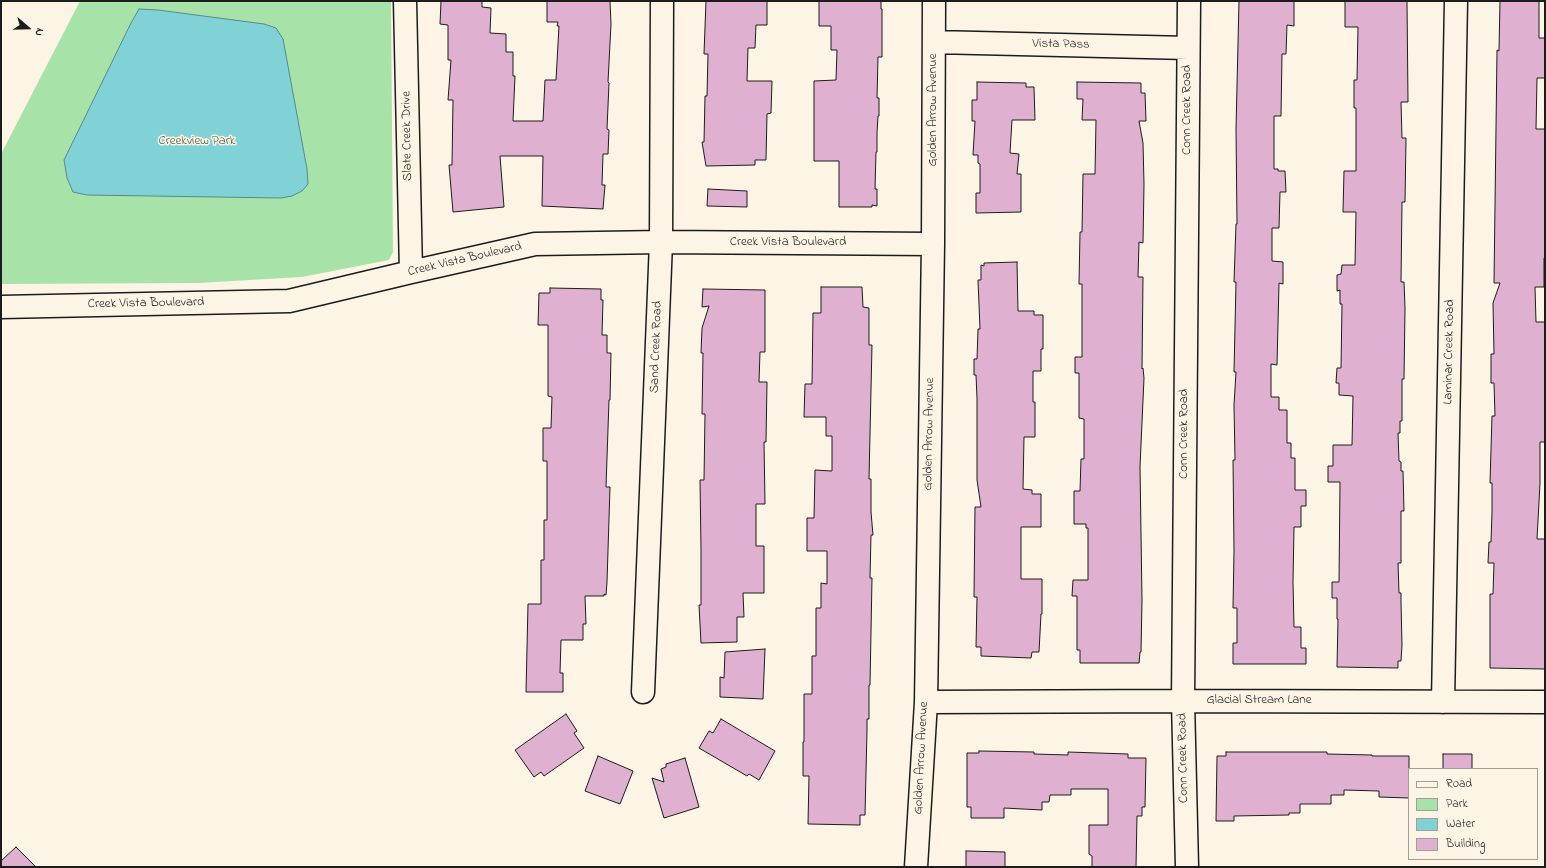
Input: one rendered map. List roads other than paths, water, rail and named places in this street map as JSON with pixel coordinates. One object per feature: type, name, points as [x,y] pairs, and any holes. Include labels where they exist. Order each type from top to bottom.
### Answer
[{"type":"street","name":"Slate Creek Drive","points":[[405,1],[411,272]]},
{"type":"street","name":"Sand Creek Road","points":[[643,692],[661,242],[662,1]]},
{"type":"street","name":"Golden Arrow Avenue","points":[[916,867],[926,702],[933,244],[934,1]]},
{"type":"street","name":"Conn Creek Road","points":[[1187,867],[1183,701],[1189,1]]},
{"type":"street","name":"Laminar Creek Road","points":[[1443,702],[1456,1]]},
{"type":"street","name":"Vista Pass","points":[[934,42],[1188,48]]},
{"type":"street","name":"Creek Vista Boulevard","points":[[1,307],[289,301],[535,244],[661,242],[933,244]]},
{"type":"street","name":"Glacial Stream Lane","points":[[926,702],[1545,702]]},
{"type":"water","points":[[139,9],[158,10],[264,24],[276,28],[283,39],[307,169],[308,184],[302,191],[292,196],[281,198],[87,195],[73,192],[67,178],[64,160]]},
{"type":"park label","name":"Creekview Park","points":[[197,142]]}]
